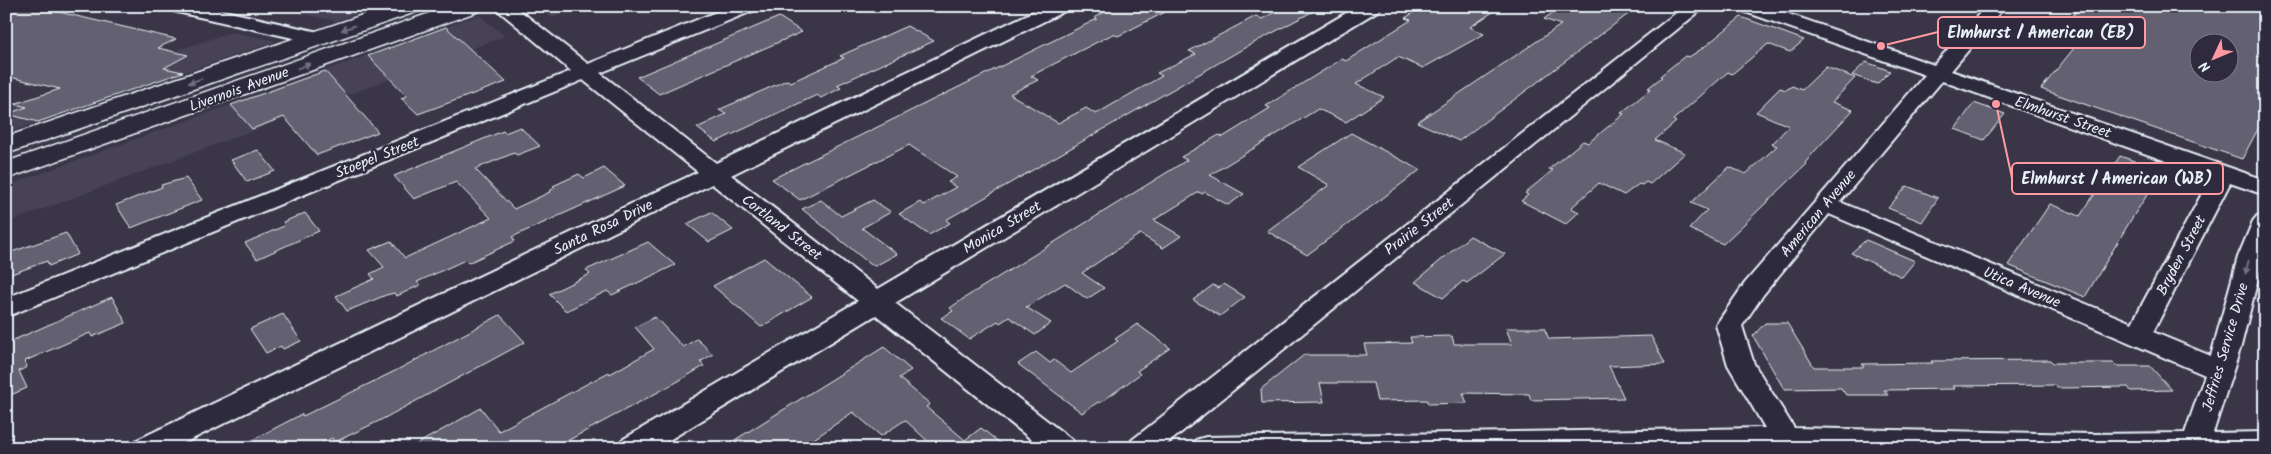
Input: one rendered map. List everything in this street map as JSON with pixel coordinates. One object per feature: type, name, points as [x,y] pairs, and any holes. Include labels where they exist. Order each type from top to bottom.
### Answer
[{"type":"main road","name":"Livernois Avenue","points":[[6,146],[411,6]]},
{"type":"main road","name":"Livernois Avenue","points":[[6,171],[471,6]]},
{"type":"main road","points":[[6,161],[159,107],[166,99],[161,93]]},
{"type":"street","points":[[177,6],[320,38]]},
{"type":"street","name":"Cortland Street","points":[[502,6],[1062,448]]},
{"type":"street","name":"Stoepel Street","points":[[6,308],[748,6]]},
{"type":"street","name":"Santa Rosa Drive","points":[[147,448],[1060,6]]},
{"type":"street","name":"Monica Street","points":[[632,448],[1372,6]]},
{"type":"street","name":"Prairie Street","points":[[1142,448],[1239,368],[1697,6]]},
{"type":"street","name":"Elmhurst Street","points":[[1747,6],[2265,188]]},
{"type":"street","name":"American Avenue","points":[[1786,443],[1741,365],[1729,325],[1754,289],[1825,204],[1996,6]]},
{"type":"street","name":"Bryden Street","points":[[2138,336],[2224,174]]},
{"type":"street","name":"Utica Avenue","points":[[1825,204],[2220,370]]},
{"type":"street","name":"Jeffries Service Drive","points":[[2195,444],[2220,370],[2250,257],[2265,221]]},
{"type":"street","points":[[1206,448],[1786,443],[2091,446],[2265,443]]},
{"type":"shaded area","points":[[311,6],[379,6],[335,21],[294,12]]},
{"type":"shaded area","points":[[535,6],[582,6],[551,18]]},
{"type":"shaded area","points":[[479,15],[505,36],[6,223],[6,186]]},
{"type":"shaded area","points":[[232,32],[277,41],[6,133],[6,107]]},
{"type":"building","points":[[6,6],[33,6],[176,39],[158,48],[188,55],[164,68],[183,72],[38,122],[7,114],[27,107],[14,104],[60,89],[6,76]]},
{"type":"building","points":[[1117,6],[1177,6],[1118,36],[1113,34],[1031,76],[1038,80],[1010,94],[1058,123],[1086,108],[1096,114],[1162,76],[1157,73],[1196,54],[1189,51],[1256,16],[1262,19],[1286,6],[1323,6],[1248,46],[946,220],[950,223],[929,235],[899,214],[920,202],[924,205],[956,187],[948,182],[957,177],[909,145],[800,200],[772,179],[1097,19],[1095,17]]},
{"type":"building","points":[[1424,6],[1502,6],[1470,27],[1484,34],[1423,68],[1398,57],[1356,84],[1384,97],[1346,122],[1318,109],[1210,175],[1244,194],[1228,205],[1205,192],[1202,194],[1199,192],[1154,220],[1181,236],[1163,248],[1140,234],[1082,273],[1104,288],[1087,299],[1065,283],[1026,307],[1051,323],[1035,335],[1009,317],[1000,323],[998,321],[969,339],[941,318],[953,311],[950,308],[966,297],[1187,160],[1181,157],[1219,135],[1223,137],[1270,108],[1266,106],[1342,59],[1346,61],[1411,20],[1405,18]]},
{"type":"building","points":[[1562,6],[1639,6],[1459,141],[1417,122],[1561,25],[1544,19]]},
{"type":"building","points":[[2081,6],[2265,6],[2265,116],[2242,159],[2041,89],[2091,27],[2069,20]]},
{"type":"building","points":[[779,17],[802,32],[659,94],[637,77]]},
{"type":"building","points":[[1741,17],[1804,40],[1790,52],[1768,44],[1732,74],[1728,72],[1673,120],[1676,122],[1655,140],[1685,153],[1650,184],[1646,182],[1642,185],[1639,184],[1624,195],[1599,183],[1571,208],[1579,212],[1566,224],[1521,201],[1528,195],[1525,193],[1553,170],[1549,169],[1583,141],[1588,143],[1624,114],[1621,113],[1651,89],[1648,88],[1662,77],[1660,76],[1685,56],[1689,57],[1703,48]]},
{"type":"building","points":[[907,26],[934,41],[837,85],[841,88],[821,98],[817,95],[716,142],[697,128],[726,114],[719,110],[723,108],[787,80],[791,82],[844,58],[840,56]]},
{"type":"building","points":[[446,27],[506,82],[418,114],[401,98],[407,96],[368,56]]},
{"type":"building","points":[[1866,62],[1890,71],[1877,84],[1852,75]]},
{"type":"building","points":[[1826,67],[1855,78],[1832,102],[1853,110],[1813,153],[1805,163],[1807,164],[1723,244],[1689,229],[1707,210],[1691,203],[1729,167],[1746,174],[1777,146],[1772,144],[1789,126],[1756,112],[1780,88],[1786,90],[1792,86],[1802,90]]},
{"type":"building","points":[[325,71],[378,132],[317,155],[284,117],[252,129],[231,105]]},
{"type":"building","points":[[1974,103],[2005,114],[1984,140],[1955,129]]},
{"type":"building","points":[[520,127],[540,146],[517,155],[514,153],[475,169],[514,209],[550,192],[555,188],[553,186],[579,174],[584,178],[604,168],[625,186],[512,237],[515,241],[468,263],[465,260],[417,282],[420,285],[397,296],[394,293],[386,295],[347,311],[336,296],[374,279],[370,274],[384,267],[369,250],[391,241],[405,258],[491,218],[456,182],[414,199],[394,176],[503,131],[505,133]]},
{"type":"building","points":[[1351,133],[1420,170],[1307,255],[1267,231],[1329,185],[1298,167]]},
{"type":"building","points":[[258,150],[275,171],[247,182],[231,160]]},
{"type":"building","points":[[2120,156],[2163,171],[2132,218],[2085,297],[2008,265],[2050,204],[2080,216]]},
{"type":"building","points":[[186,178],[202,200],[131,228],[116,205],[162,187],[161,185]]},
{"type":"building","points":[[1907,186],[1938,198],[1922,222],[1888,208]]},
{"type":"building","points":[[821,200],[841,216],[873,200],[891,212],[862,228],[897,254],[875,266],[870,264],[802,209]]},
{"type":"building","points":[[711,212],[733,230],[709,242],[687,224]]},
{"type":"building","points":[[305,213],[319,231],[257,259],[245,243],[284,226],[283,222]]},
{"type":"building","points":[[66,233],[78,254],[49,266],[47,261],[6,276],[6,254]]},
{"type":"building","points":[[1470,236],[1505,254],[1467,283],[1463,281],[1443,298],[1415,282]]},
{"type":"building","points":[[1866,240],[1915,261],[1902,277],[1851,253]]},
{"type":"building","points":[[648,242],[675,265],[612,295],[607,291],[566,311],[549,294],[590,274],[586,270]]},
{"type":"building","points":[[764,258],[812,297],[761,327],[713,286]]},
{"type":"building","points":[[1224,284],[1245,297],[1220,316],[1193,300],[1213,285],[1218,288]]},
{"type":"building","points":[[112,297],[126,323],[92,337],[90,333],[25,361],[27,367],[19,371],[27,388],[6,397],[6,340],[7,343]]},
{"type":"building","points":[[283,314],[301,341],[283,349],[281,346],[266,353],[250,329]]},
{"type":"building","points":[[500,315],[525,342],[379,421],[335,442],[332,438],[313,448],[237,448],[302,414],[303,416],[395,371]]},
{"type":"building","points":[[655,317],[683,347],[697,339],[713,354],[700,362],[704,366],[554,448],[410,448],[481,408],[499,431],[609,372],[610,374],[654,349],[635,327]]},
{"type":"building","points":[[1765,323],[1787,323],[1814,367],[1864,367],[1862,364],[1933,363],[1931,361],[2050,360],[2053,363],[2113,363],[2116,366],[2150,366],[2172,390],[2131,391],[2128,387],[2057,388],[2055,385],[1952,386],[1955,389],[1884,390],[1888,395],[1846,395],[1841,388],[1784,389],[1753,336]]},
{"type":"building","points":[[1137,324],[1170,348],[1137,371],[1140,374],[1100,403],[1098,402],[1082,413],[1018,364],[1036,352],[1050,363],[1054,360],[1071,373],[1118,341],[1115,339]]},
{"type":"building","points":[[1506,328],[1544,328],[1549,339],[1651,336],[1665,364],[1609,366],[1624,398],[1531,400],[1529,394],[1463,393],[1467,403],[1428,404],[1427,400],[1377,401],[1373,383],[1320,383],[1324,402],[1262,403],[1261,389],[1304,355],[1367,355],[1364,344],[1412,343],[1410,337],[1452,336],[1454,344],[1512,344]]},
{"type":"building","points":[[884,347],[911,370],[899,378],[930,404],[926,407],[965,440],[981,428],[1006,448],[935,448],[905,420],[881,436],[853,412],[801,448],[722,448]]},
{"type":"place","name":"Elmhurst / American (EB)","points":[[1881,46]]},
{"type":"place","name":"Elmhurst / American (WB)","points":[[1996,104]]}]
